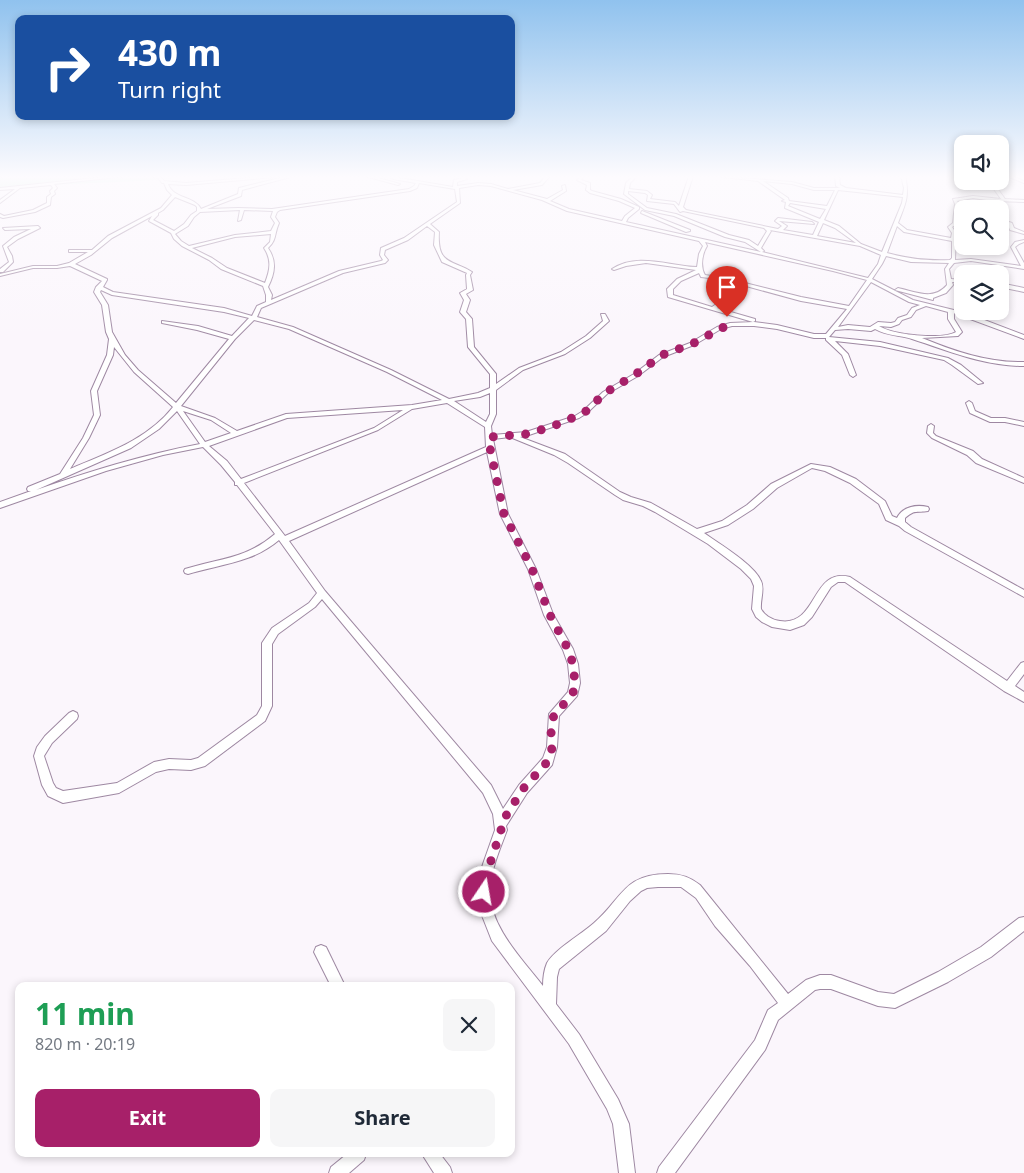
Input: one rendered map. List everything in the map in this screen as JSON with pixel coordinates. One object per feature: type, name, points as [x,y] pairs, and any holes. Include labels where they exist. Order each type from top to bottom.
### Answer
[{"type":"street","points":[[10,231],[16,238]]},
{"type":"street","points":[[0,272],[10,264],[11,260],[4,248],[16,238],[31,231]]},
{"type":"street","points":[[0,272],[71,264],[122,231]]},
{"type":"street","points":[[0,503],[62,474],[130,446],[157,428],[177,407],[233,338],[254,317],[259,308],[268,302],[296,293],[339,273],[383,262],[386,260],[381,251],[406,239],[417,231]]},
{"type":"street","points":[[435,231],[437,232],[436,245],[444,261],[470,272],[468,275],[470,290],[463,293],[467,300],[463,312],[469,319],[471,347],[492,371],[493,414],[488,426],[490,448],[504,514],[532,569],[550,615],[568,649],[573,664],[575,683],[573,693],[554,714],[551,731],[552,748],[548,761],[523,789],[502,822],[484,882],[485,906],[497,936],[574,1039],[613,1104],[621,1124],[627,1173]]},
{"type":"street","points":[[660,231],[764,253],[870,280],[912,301],[954,311]]},
{"type":"street","points":[[687,231],[695,234],[703,241],[746,255],[785,258]]},
{"type":"street","points":[[712,231],[747,241],[764,253]]},
{"type":"street","points":[[759,248],[769,231]]},
{"type":"street","points":[[783,231],[862,244]]},
{"type":"street","points":[[814,237],[817,231]]},
{"type":"street","points":[[842,231],[862,244],[884,254],[914,262],[979,261],[1024,268]]},
{"type":"street","points":[[826,337],[870,280],[884,254],[892,231]]},
{"type":"street","points":[[906,231],[953,239]]},
{"type":"street","points":[[174,232],[173,235],[176,240],[188,248],[224,268],[266,286]]},
{"type":"street","points":[[188,248],[234,236],[273,232],[272,242],[266,248],[272,255],[273,263],[266,286],[269,295],[268,302]]},
{"type":"street","points":[[928,298],[944,292],[950,285],[947,269],[954,258],[954,233]]},
{"type":"street","points":[[703,241],[702,260],[699,270],[679,280],[669,293],[674,298],[807,334],[880,344],[954,362],[962,371],[980,383]]},
{"type":"street","points":[[1015,245],[1024,241]]},
{"type":"street","points":[[1015,245],[1013,248],[1024,268]]},
{"type":"street","points":[[1015,245],[1024,246]]},
{"type":"street","points":[[71,251],[92,251]]},
{"type":"street","points":[[614,269],[629,262],[640,261],[699,270],[703,276],[745,284],[801,299],[850,308]]},
{"type":"street","points":[[71,264],[104,279],[97,292],[105,305],[109,332],[123,356],[136,371],[177,407],[204,445],[224,464],[322,592],[487,789],[502,822]]},
{"type":"street","points":[[950,280],[954,280]]},
{"type":"street","points":[[712,309],[728,299],[745,284]]},
{"type":"street","points":[[99,287],[112,293],[224,310],[254,317],[311,336],[449,400],[488,426]]},
{"type":"street","points":[[1009,287],[1024,290]]},
{"type":"street","points":[[886,288],[928,298],[954,310]]},
{"type":"street","points":[[269,295],[276,300]]},
{"type":"street","points":[[833,329],[848,327],[871,330],[878,324],[890,325],[897,323],[909,316],[914,309],[925,305]]},
{"type":"street","points":[[875,326],[880,331],[913,337],[957,335],[959,332],[952,320],[951,310]]},
{"type":"street","points":[[719,311],[728,320],[724,327]]},
{"type":"street","points":[[0,503],[81,476],[154,455],[204,445],[286,416],[412,407],[480,395],[493,389],[521,368],[561,354],[588,337],[606,321],[603,315]]},
{"type":"street","points":[[981,320],[1024,336]]},
{"type":"street","points":[[164,322],[198,328],[233,338]]},
{"type":"street","points":[[490,437],[513,436],[551,427],[577,416],[585,412],[605,393],[662,355],[692,344],[724,327],[747,323],[777,326]]},
{"type":"street","points":[[888,333],[892,342],[916,353]]},
{"type":"street","points":[[826,337],[845,354],[852,375]]},
{"type":"street","points":[[913,337],[938,348],[993,362],[1024,364]]},
{"type":"street","points":[[62,474],[82,444],[97,415],[94,391],[110,355],[112,339]]},
{"type":"street","points":[[969,403],[972,412],[986,418],[1024,424]]},
{"type":"street","points":[[177,407],[214,418],[235,433]]},
{"type":"street","points":[[238,483],[376,429],[412,407]]},
{"type":"street","points":[[930,426],[930,432],[934,437],[965,451],[979,461],[1024,481]]},
{"type":"street","points":[[513,436],[561,456],[616,492],[648,505],[722,549],[754,576],[758,584],[755,601],[757,610],[772,623],[787,626],[803,622],[809,617],[818,599],[830,583],[834,579],[843,578],[856,584],[914,626],[1024,698]]},
{"type":"street","points":[[188,571],[248,557],[282,538],[490,448]]},
{"type":"street","points":[[81,476],[111,454]]},
{"type":"street","points":[[695,533],[725,524],[750,507],[774,486],[811,466],[827,469],[853,480],[882,503],[889,518],[1024,594]]},
{"type":"street","points":[[902,524],[900,519],[904,513],[915,508],[925,509]]},
{"type":"street","points":[[73,716],[46,742],[39,756],[48,785],[52,792],[62,797],[119,788],[154,767],[168,764],[191,765],[202,762],[262,718],[266,706],[266,642],[275,631],[312,605],[322,592]]},
{"type":"street","points":[[1008,688],[1024,666]]},
{"type":"street","points":[[549,1006],[550,976],[552,967],[557,961],[601,926],[634,890],[642,884],[678,880],[686,882],[698,892],[759,965],[787,1004]]},
{"type":"street","points":[[665,1173],[760,1045],[773,1015],[812,986],[824,981],[841,985],[878,999],[895,1001],[943,978],[986,952],[1024,923]]},
{"type":"street","points":[[322,952],[336,982]]},
{"type":"street","points":[[337,1173],[355,1157]]},
{"type":"street","points":[[432,1157],[444,1173]]},
{"type":"route","points":[[484,892],[484,882],[502,822],[523,789],[548,761],[552,748],[551,731],[555,711],[568,700],[573,693],[575,683],[573,664],[568,649],[554,624],[532,569],[504,514],[490,448],[490,437],[527,434],[551,427],[585,412],[605,393],[662,355],[684,348],[724,327],[728,320],[727,317]]}]
